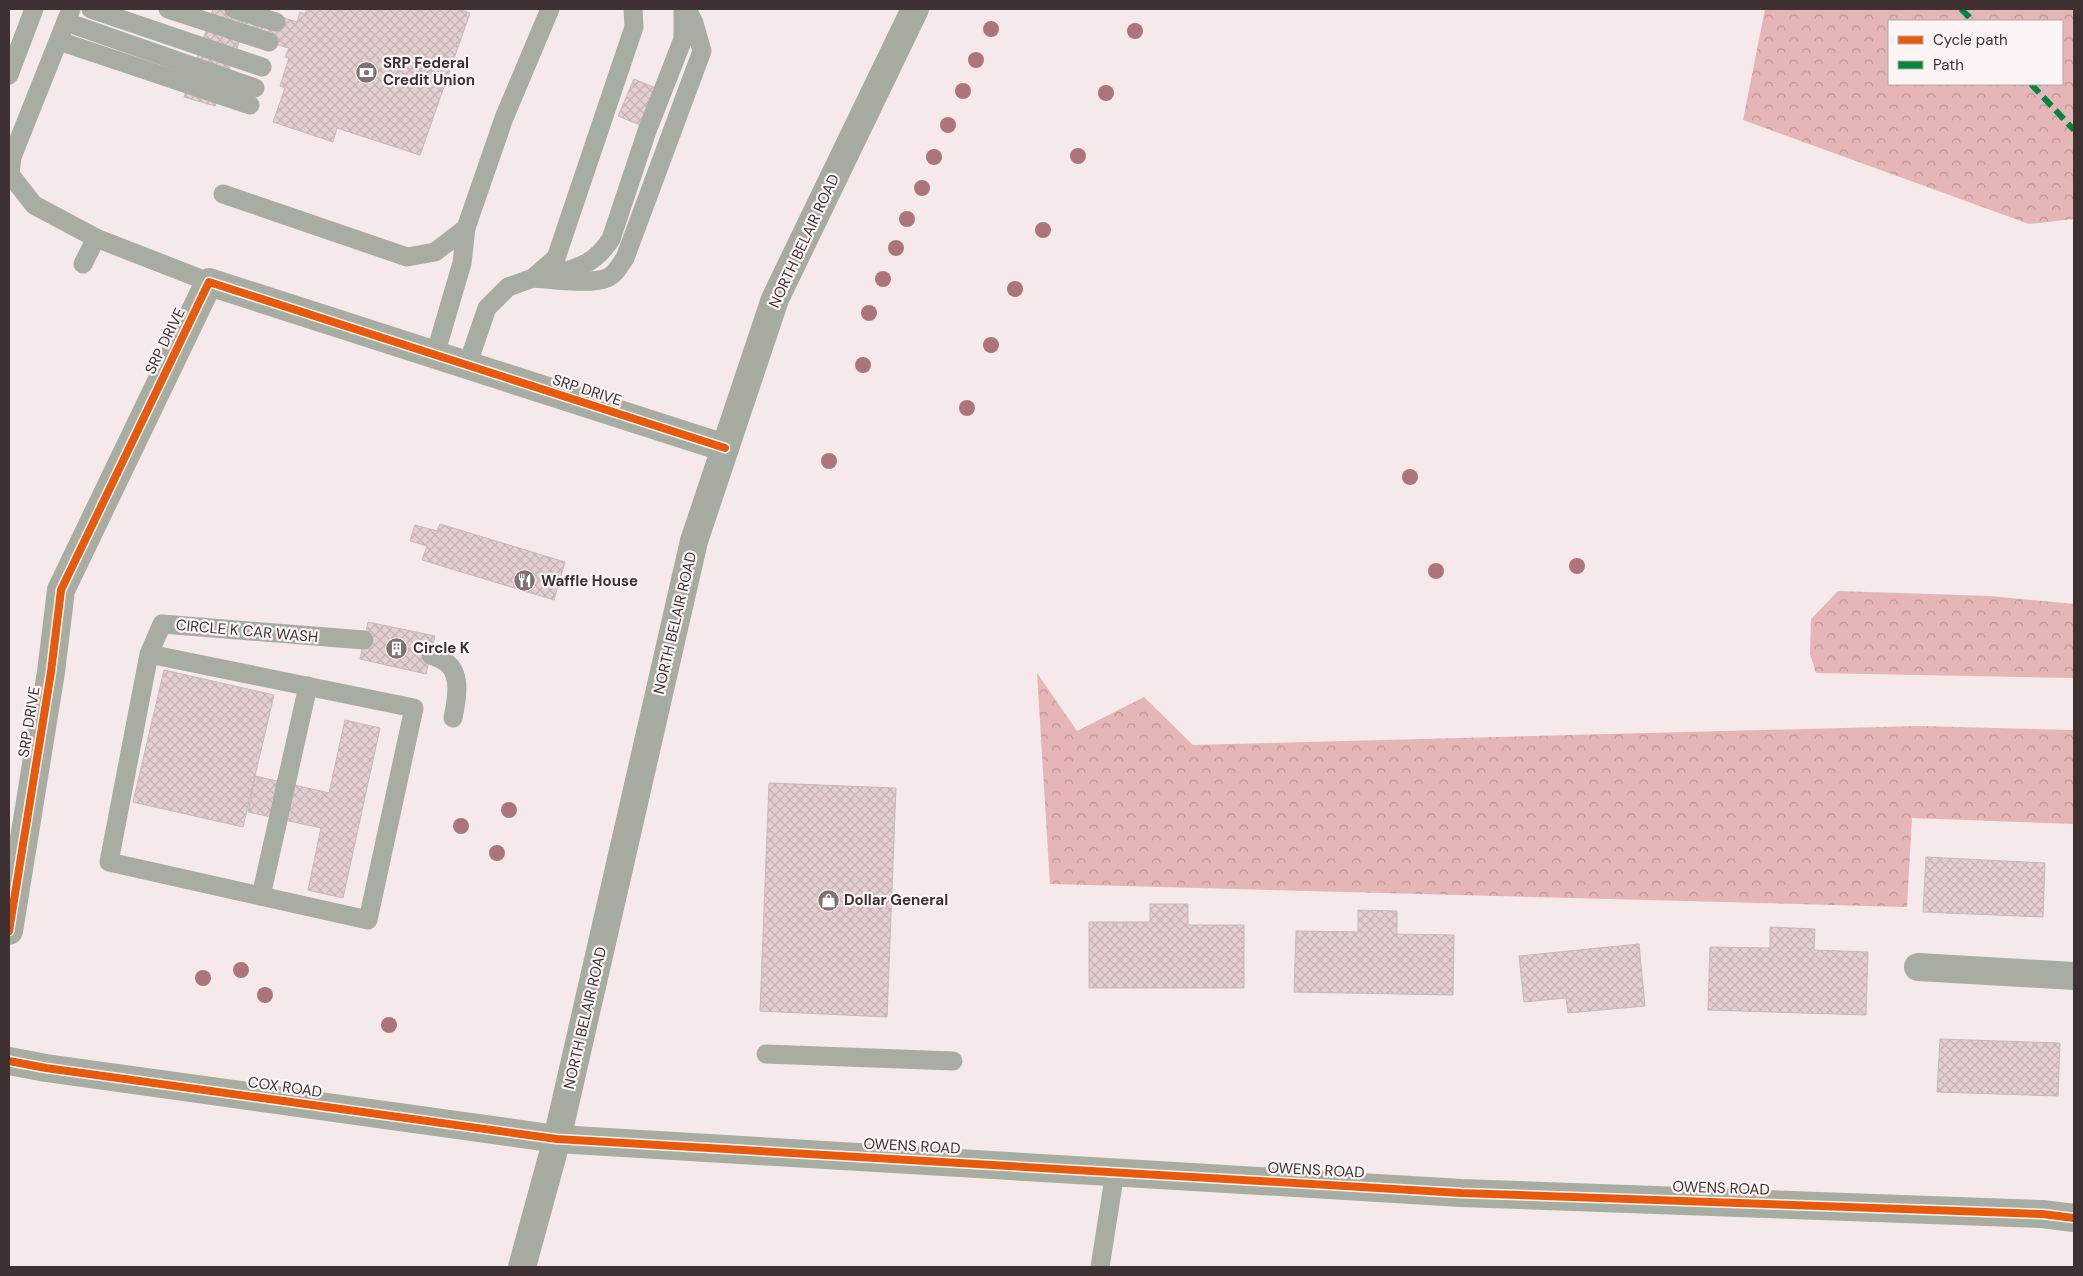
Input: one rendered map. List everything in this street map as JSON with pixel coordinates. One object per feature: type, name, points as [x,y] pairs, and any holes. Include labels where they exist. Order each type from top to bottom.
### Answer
[{"type":"main road","name":"NORTH BELAIR ROAD","points":[[522,1267],[557,1139],[694,541],[775,299],[915,9]]},
{"type":"street","name":"SRP DRIVE","points":[[9,931],[51,672],[61,590],[209,282],[725,448]]},
{"type":"street","points":[[1918,967],[2074,976]]},
{"type":"street","name":"COX ROAD","points":[[9,1060],[46,1068],[557,1139]]},
{"type":"street","name":"OWENS ROAD","points":[[557,1139],[1461,1192],[2042,1214],[2074,1218]]},
{"type":"lane","points":[[9,75],[34,9]]},
{"type":"lane","points":[[91,9],[262,68]]},
{"type":"lane","points":[[168,9],[269,42]]},
{"type":"lane","points":[[234,9],[276,22]]},
{"type":"lane","points":[[434,355],[462,263],[466,228],[504,118],[550,9]]},
{"type":"lane","points":[[534,278],[556,258],[634,27],[633,9]]},
{"type":"lane","points":[[468,366],[487,308],[508,288],[534,278],[568,271],[590,262],[611,239],[647,131],[684,39],[684,15],[682,9]]},
{"type":"lane","points":[[534,278],[595,280],[609,278],[625,258],[702,52],[694,23],[687,9]]},
{"type":"lane","points":[[58,41],[252,97],[68,15],[12,157],[9,174],[34,205],[96,238],[209,282]]},
{"type":"lane","points":[[223,194],[407,256],[435,252],[466,228]]},
{"type":"lane","points":[[84,264],[96,238]]},
{"type":"lane","name":"CIRCLE K CAR WASH","points":[[149,654],[162,624],[364,640]]},
{"type":"lane","points":[[149,654],[414,708],[368,920],[109,862],[149,654]]},
{"type":"lane","points":[[431,655],[449,664],[456,679],[453,718]]},
{"type":"lane","points":[[261,896],[308,686]]},
{"type":"lane","points":[[766,1054],[953,1061]]},
{"type":"lane","points":[[1100,1267],[1115,1172]]},
{"type":"green space","points":[[1765,9],[2074,9],[2074,219],[2029,224],[1743,120]]},
{"type":"green space","points":[[1838,591],[1990,596],[2074,604],[2074,678],[1816,673],[1810,654],[1811,619]]},
{"type":"green space","points":[[1037,673],[1077,731],[1144,697],[1193,745],[1918,726],[2074,730],[2074,824],[1912,818],[1907,907],[1050,884]]},
{"type":"building","name":"SRP Federal Credit Union","points":[[213,9],[257,9],[297,22],[300,12],[305,14],[307,9],[457,9],[470,13],[420,155],[337,128],[333,142],[273,122],[285,88],[280,86],[289,58],[285,57],[289,48],[242,35],[215,106],[184,97]]},
{"type":"building","points":[[634,79],[668,93],[652,130],[618,116]]},
{"type":"building","name":"Waffle House","points":[[440,524],[565,562],[554,600],[422,560],[427,546],[410,541],[415,525],[437,531]]},
{"type":"building","name":"Circle K","points":[[368,622],[435,636],[426,674],[360,659]]},
{"type":"building","points":[[164,670],[274,695],[243,827],[133,802]]},
{"type":"building","points":[[345,720],[380,728],[343,898],[308,890],[321,828],[248,812],[255,776],[329,793]]},
{"type":"building","name":"Dollar General","points":[[769,783],[896,788],[887,1017],[760,1011]]},
{"type":"building","points":[[1926,857],[2045,863],[2043,917],[1923,912]]},
{"type":"building","points":[[1150,904],[1188,904],[1188,925],[1244,925],[1244,988],[1089,988],[1089,922],[1150,922]]},
{"type":"building","points":[[1358,910],[1397,911],[1397,934],[1454,935],[1453,995],[1294,992],[1296,931],[1358,932]]},
{"type":"building","points":[[1770,927],[1815,929],[1814,950],[1868,952],[1866,1015],[1708,1010],[1710,947],[1770,948]]},
{"type":"building","points":[[1639,944],[1645,1006],[1568,1013],[1566,998],[1524,1002],[1519,956]]},
{"type":"building","points":[[1940,1039],[2060,1043],[2058,1096],[1937,1092]]},
{"type":"marked path","points":[[1961,9],[1972,20]]},
{"type":"marked path","points":[[2032,85],[2074,130]]},
{"type":"cycle path","points":[[9,931],[51,672],[61,590],[209,282],[725,448]]},
{"type":"cycle path","points":[[9,1061],[46,1068],[557,1139],[1461,1193],[2042,1214],[2074,1218]]},
{"type":"place","name":"SRP Federal Credit Union","points":[[367,72]]},
{"type":"place","name":"Waffle House","points":[[525,581]]},
{"type":"place","name":"Circle K","points":[[397,648]]},
{"type":"place","name":"Dollar General","points":[[828,900]]}]
